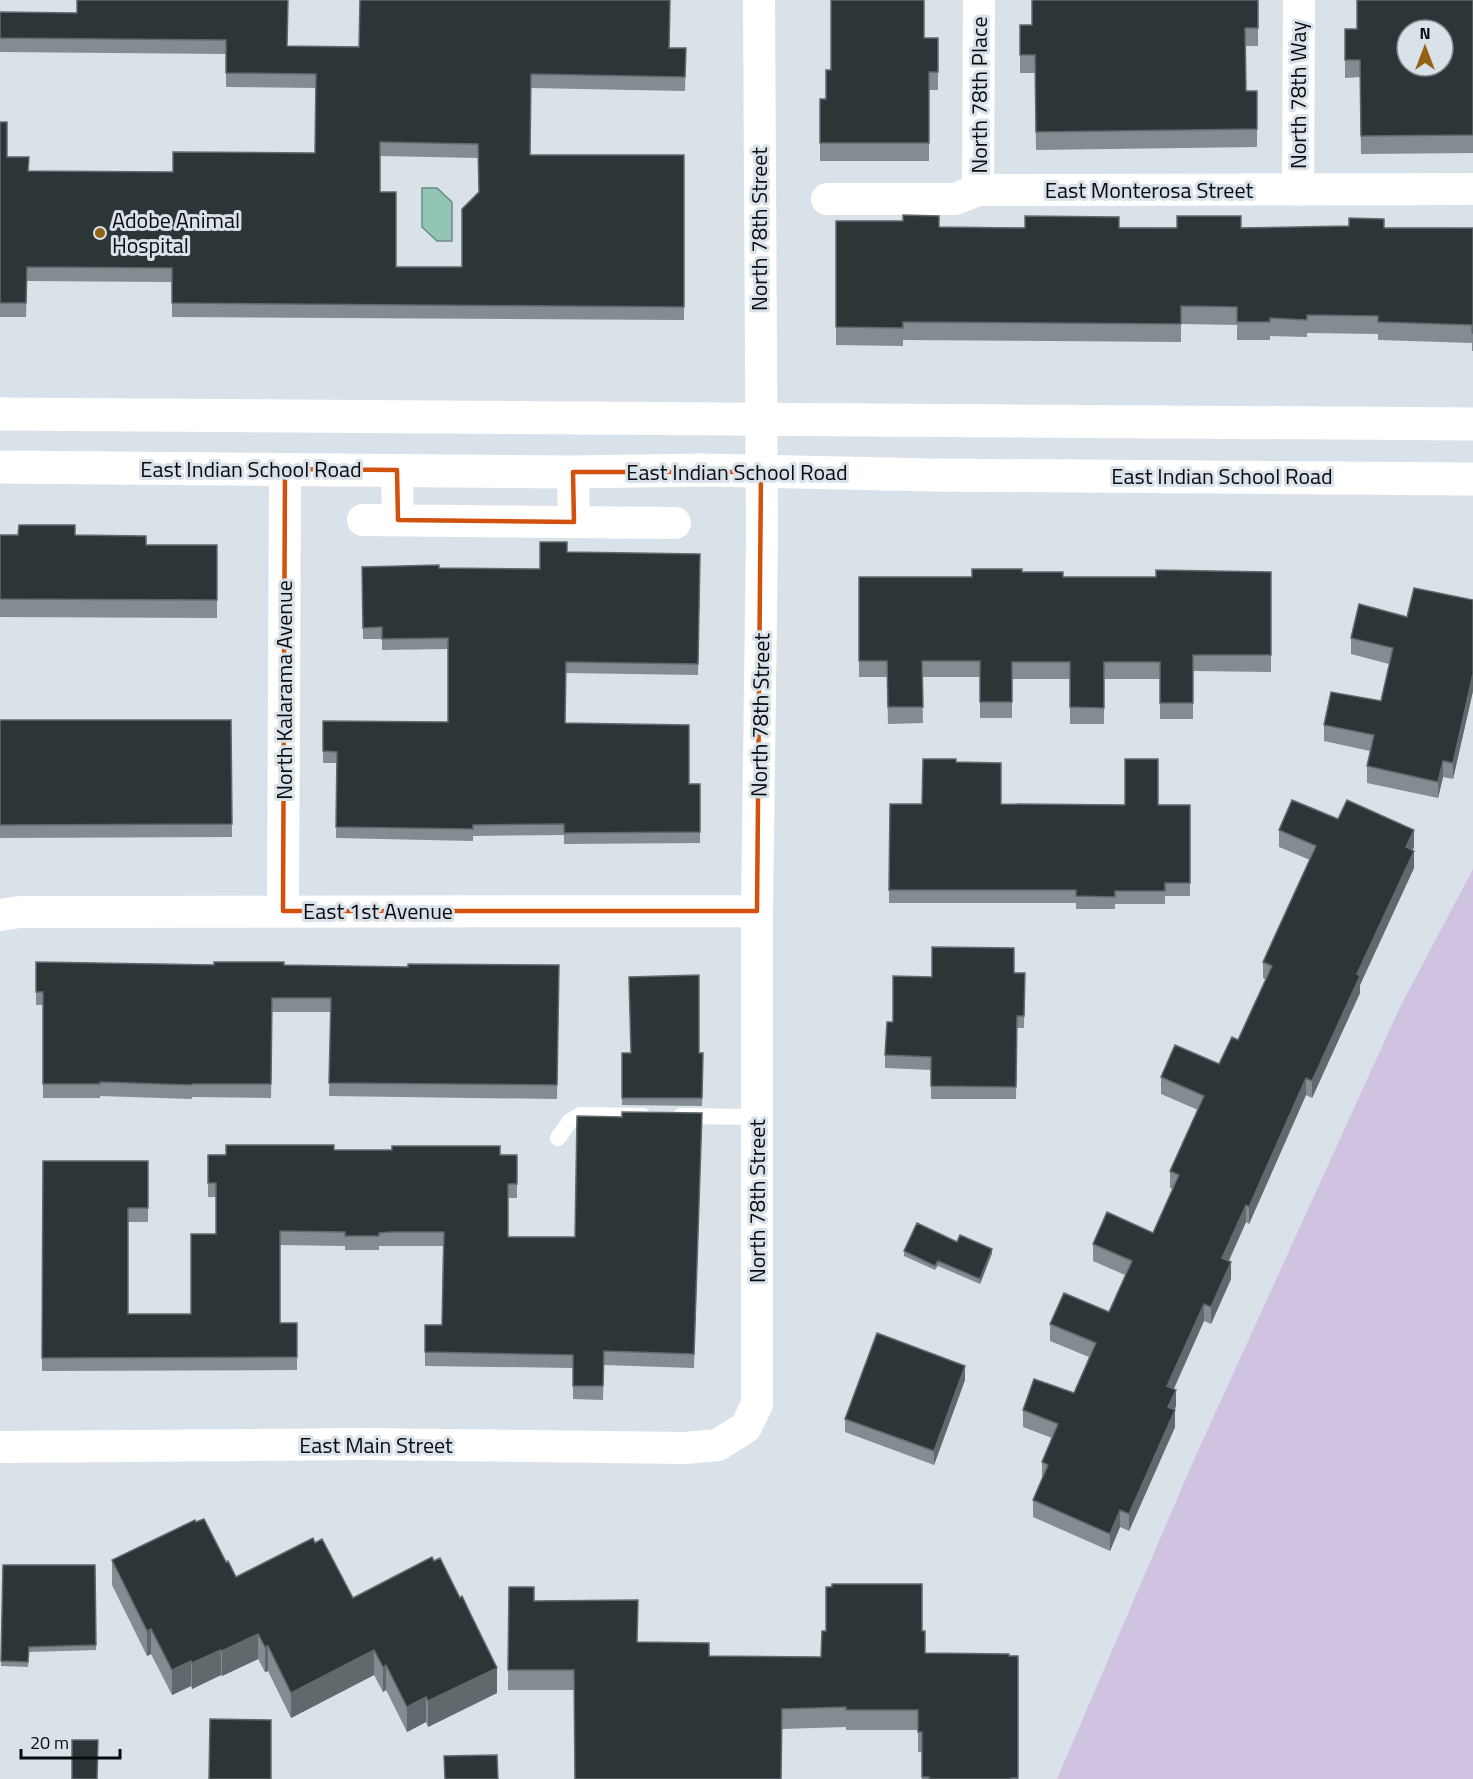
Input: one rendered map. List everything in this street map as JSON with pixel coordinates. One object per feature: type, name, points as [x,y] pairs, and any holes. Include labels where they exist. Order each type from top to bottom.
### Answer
[{"type":"main road","points":[[0,414],[1473,424]]},
{"type":"main road","name":"East Indian School Road","points":[[0,467],[573,472],[701,470],[1473,479]]},
{"type":"street","name":"North 78th Street","points":[[746,1427],[757,1404],[757,912],[762,537],[759,0]]},
{"type":"street","name":"North 78th Place","points":[[978,190],[979,0]]},
{"type":"street","name":"North 78th Way","points":[[1298,190],[1299,0]]},
{"type":"street","name":"East Monterosa Street","points":[[827,199],[955,199],[978,190],[1473,189]]},
{"type":"street","name":"North Kalarama Avenue","points":[[283,911],[285,469]]},
{"type":"street","points":[[398,470],[398,520]]},
{"type":"street","points":[[573,472],[574,522]]},
{"type":"street","points":[[363,520],[675,523]]},
{"type":"street","name":"East 1st Avenue","points":[[0,915],[20,912],[757,912]]},
{"type":"street","name":"East Main Street","points":[[0,1447],[364,1444],[686,1448],[718,1445],[746,1427]]},
{"type":"lane","points":[[558,1138],[570,1121],[580,1114],[757,1117]]},
{"type":"highlighted area","points":[[285,469],[397,470],[398,520],[574,522],[573,472],[761,472],[757,911],[283,911]]},
{"type":"shaded area","points":[[422,188],[437,188],[452,202],[452,241],[437,241],[422,227]]},
{"type":"shaded area","points":[[1473,869],[1473,1779],[1057,1779],[1192,1464],[1400,1007]]},
{"type":"building","points":[[77,0],[288,0],[287,46],[359,47],[360,0],[670,0],[669,48],[686,48],[685,77],[531,74],[530,155],[684,155],[684,307],[172,303],[172,268],[27,267],[26,303],[0,303],[0,122],[7,122],[7,157],[29,157],[28,171],[173,172],[173,152],[315,153],[316,74],[226,73],[226,40],[0,38],[0,12],[77,13]],"holes":[[[380,142],[478,144],[479,192],[462,209],[462,267],[396,267],[396,192],[380,192]]]},
{"type":"building","points":[[831,0],[924,0],[924,38],[938,38],[938,72],[929,72],[929,143],[820,143],[820,99],[826,99],[826,70],[831,70]]},
{"type":"building","points":[[1032,0],[1258,0],[1258,28],[1245,28],[1246,91],[1257,91],[1257,129],[1036,132],[1035,55],[1020,55],[1020,25],[1032,25]]},
{"type":"building","points":[[1357,0],[1473,0],[1473,135],[1361,136],[1360,60],[1345,60],[1345,29],[1357,29]]},
{"type":"building","points":[[903,215],[939,216],[939,227],[1025,228],[1025,216],[1119,217],[1119,228],[1177,228],[1177,216],[1241,216],[1241,228],[1349,226],[1349,218],[1384,219],[1384,228],[1473,228],[1473,333],[1472,325],[1378,322],[1378,316],[1307,315],[1307,320],[1270,318],[1270,322],[1237,322],[1237,307],[1181,306],[1181,324],[903,322],[903,328],[836,327],[836,221],[903,221]]},
{"type":"building","points":[[19,525],[75,525],[75,535],[146,536],[146,545],[217,545],[217,600],[0,599],[0,535],[18,535]]},
{"type":"building","points":[[540,542],[567,542],[567,552],[700,554],[698,664],[566,662],[565,723],[689,725],[689,784],[700,784],[700,832],[564,833],[564,824],[473,825],[473,829],[336,827],[337,752],[323,751],[323,721],[448,722],[448,638],[382,639],[382,627],[363,628],[362,567],[439,565],[439,568],[540,569]]},
{"type":"building","points":[[972,569],[1063,572],[1063,577],[1156,577],[1156,570],[1271,572],[1271,655],[1193,655],[1193,703],[1160,703],[1160,662],[1104,662],[1104,708],[1070,707],[1070,662],[1012,662],[1012,702],[980,702],[980,661],[922,661],[923,707],[888,707],[887,661],[859,661],[859,577],[972,577]]},
{"type":"building","points":[[1414,588],[1473,600],[1473,674],[1453,763],[1443,761],[1438,782],[1367,766],[1374,735],[1324,725],[1331,692],[1381,701],[1393,648],[1351,638],[1359,604],[1407,617]]},
{"type":"building","points":[[0,720],[231,720],[232,824],[0,825]]},
{"type":"building","points":[[923,759],[1001,763],[1001,804],[1125,805],[1125,759],[1158,759],[1158,805],[1190,805],[1190,883],[1165,883],[1165,891],[1115,891],[1115,897],[1076,896],[1076,890],[889,890],[890,804],[922,804]]},
{"type":"building","points":[[1292,800],[1338,819],[1347,800],[1414,830],[1406,847],[1414,851],[1357,974],[1360,976],[1312,1081],[1306,1078],[1249,1207],[1246,1205],[1222,1258],[1231,1262],[1211,1307],[1204,1304],[1167,1386],[1176,1390],[1168,1407],[1175,1410],[1129,1514],[1120,1510],[1110,1534],[1033,1500],[1048,1465],[1042,1462],[1058,1424],[1023,1410],[1034,1379],[1074,1393],[1096,1343],[1050,1324],[1064,1293],[1109,1312],[1132,1261],[1093,1244],[1107,1212],[1153,1233],[1179,1175],[1170,1171],[1204,1096],[1161,1077],[1175,1045],[1219,1064],[1232,1037],[1238,1040],[1272,966],[1263,962],[1316,846],[1279,830]]},
{"type":"building","points":[[932,947],[1014,948],[1014,973],[1025,973],[1024,1016],[1017,1016],[1016,1087],[931,1086],[931,1057],[885,1055],[887,1022],[893,1022],[893,976],[932,977]]},
{"type":"building","points":[[36,962],[214,965],[214,962],[284,962],[284,965],[408,967],[408,964],[559,965],[557,1085],[329,1083],[331,998],[272,998],[271,1084],[192,1085],[100,1082],[100,1084],[43,1084],[43,992],[36,992]]},
{"type":"building","points":[[699,975],[699,1053],[703,1053],[702,1098],[622,1098],[622,1053],[631,1053],[629,977]]},
{"type":"building","points":[[622,1112],[702,1113],[694,1354],[604,1351],[603,1386],[573,1386],[573,1355],[425,1352],[425,1325],[442,1325],[444,1232],[392,1232],[379,1233],[379,1236],[345,1236],[345,1232],[280,1231],[280,1323],[297,1323],[297,1357],[42,1358],[43,1161],[148,1161],[148,1208],[128,1208],[128,1314],[191,1314],[191,1234],[216,1234],[216,1183],[208,1183],[208,1155],[226,1155],[226,1145],[334,1145],[334,1150],[392,1150],[392,1146],[500,1146],[500,1155],[517,1155],[517,1184],[508,1184],[508,1237],[575,1237],[577,1116],[622,1117]]},
{"type":"building","points":[[917,1223],[957,1242],[960,1235],[992,1249],[980,1279],[938,1261],[935,1266],[904,1251]]},
{"type":"building","points":[[877,1333],[965,1366],[934,1451],[845,1419]]},
{"type":"building","points":[[204,1519],[236,1577],[313,1538],[315,1543],[322,1539],[353,1598],[432,1557],[434,1561],[440,1558],[460,1598],[462,1596],[497,1668],[428,1701],[426,1697],[407,1707],[386,1665],[383,1667],[374,1650],[291,1693],[268,1646],[265,1647],[258,1634],[172,1670],[151,1629],[147,1631],[112,1560],[195,1520],[196,1522]]},
{"type":"building","points":[[3,1565],[95,1565],[96,1645],[29,1647],[28,1662],[1,1661]]},
{"type":"building","points":[[832,1584],[922,1584],[922,1631],[925,1631],[925,1653],[1018,1656],[1018,1778],[929,1779],[929,1777],[922,1777],[922,1732],[918,1732],[918,1710],[846,1710],[846,1707],[782,1709],[781,1779],[575,1779],[574,1670],[508,1670],[509,1587],[534,1587],[534,1601],[638,1600],[637,1642],[709,1643],[709,1656],[821,1657],[822,1631],[826,1631],[826,1587],[832,1587]]},
{"type":"building","points":[[210,1719],[271,1720],[271,1779],[209,1779]]},
{"type":"building","points":[[72,1740],[98,1740],[97,1779],[72,1779]]},
{"type":"building","points":[[497,1755],[498,1779],[445,1779],[444,1756]]},
{"type":"place","name":"Adobe Animal Hospital","points":[[100,233]]}]
